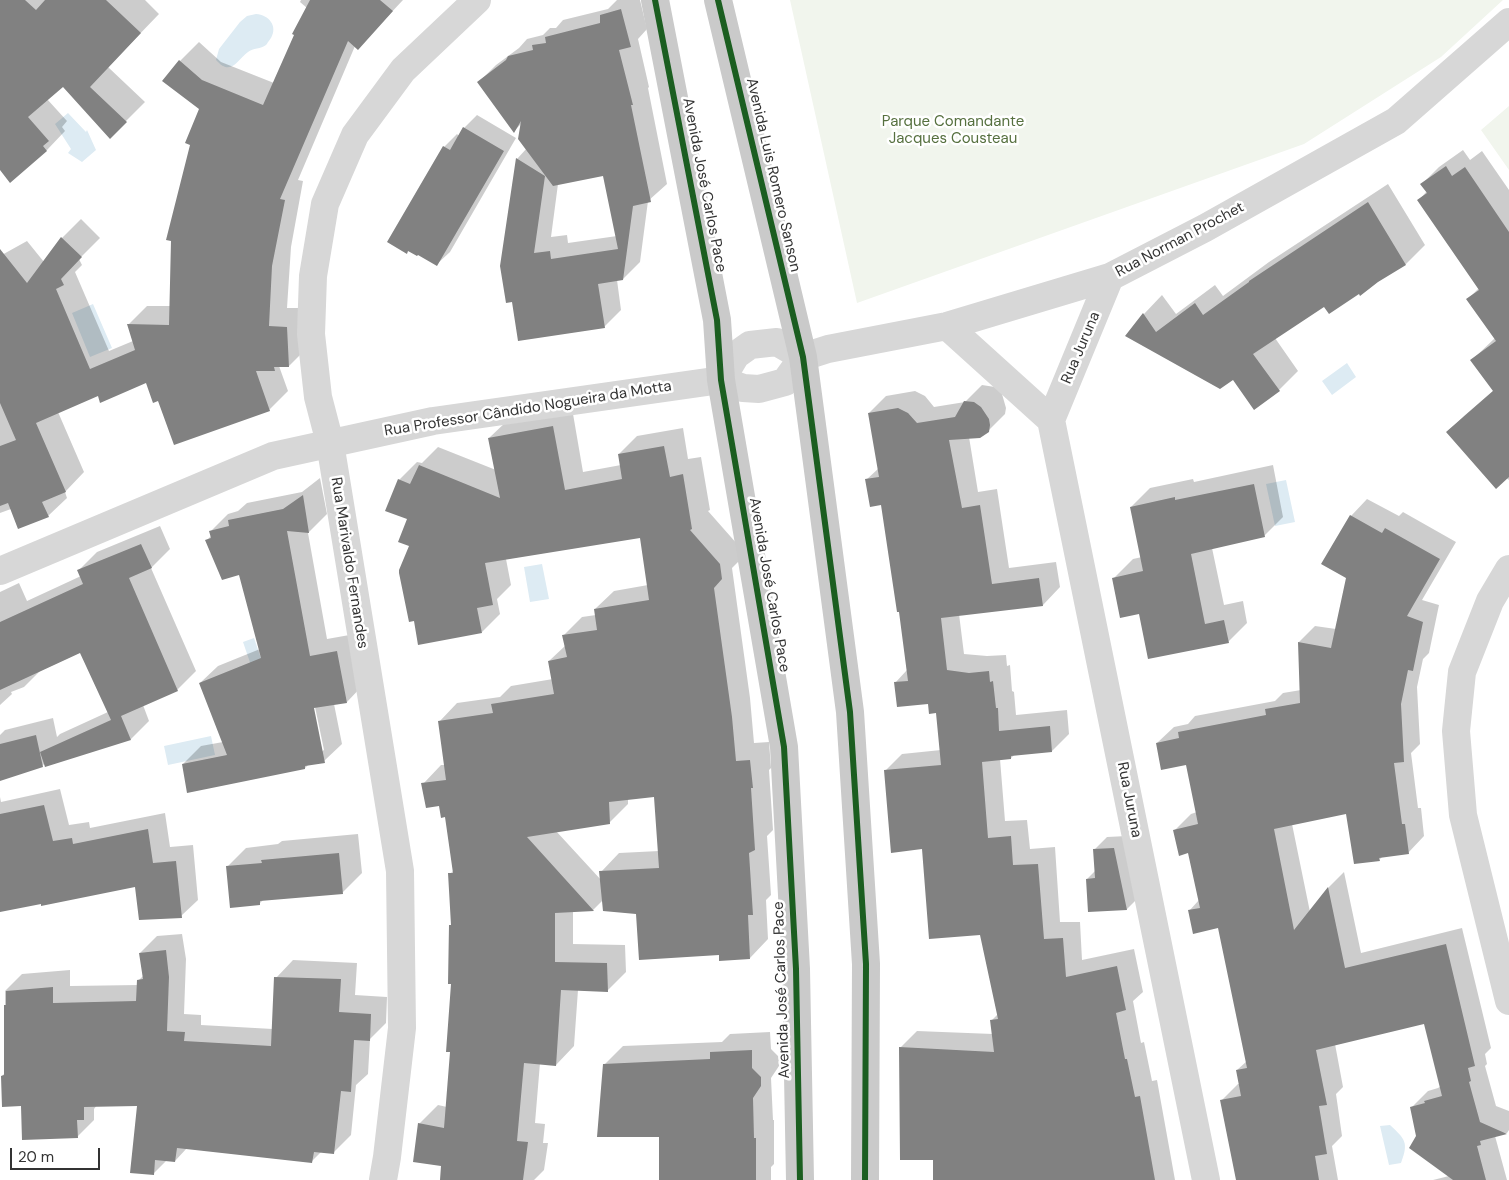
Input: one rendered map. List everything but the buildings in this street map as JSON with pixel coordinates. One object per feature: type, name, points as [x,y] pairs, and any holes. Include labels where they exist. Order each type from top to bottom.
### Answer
[{"type":"main road","name":"Avenida José Carlos Pace","points":[[655,0],[717,320],[721,380],[784,747],[796,969],[800,1180]]},
{"type":"main road","name":"Avenida Luis Romero Sanson","points":[[718,0],[803,356]]},
{"type":"main road","points":[[803,356],[850,712],[866,964],[865,1180]]},
{"type":"street","name":"Rua Marivaldo Fernandes","points":[[382,1180],[387,1157],[402,1028],[400,871],[330,443],[318,397],[311,334],[313,276],[325,204],[355,135],[403,70],[478,0]]},
{"type":"street","name":"Rua Norman Prochet","points":[[803,356],[828,349],[947,326],[1110,277],[1205,228],[1396,120],[1509,22]]},
{"type":"street","name":"Rua Juruna","points":[[1110,277],[1051,420],[1206,1180]]},
{"type":"street","points":[[947,326],[1051,420]]},
{"type":"street","points":[[777,342],[803,356],[785,382],[759,389],[743,388],[721,380],[736,355],[750,345],[777,342]]},
{"type":"street","name":"Rua Professor Cândido Nogueira da Motta","points":[[0,571],[273,456],[433,421],[721,380]]},
{"type":"street","points":[[1509,569],[1490,601],[1462,672],[1456,731],[1463,815],[1509,1001]]},
{"type":"green space","name":"Parque Comandante Jacques Cousteau","points":[[790,0],[1503,0],[1441,57],[1304,144],[857,303]]},
{"type":"green space","points":[[1509,106],[1509,170],[1481,130]]},
{"type":"shaded area","points":[[256,14],[265,16],[273,25],[271,38],[266,45],[250,51],[230,67],[221,65],[216,60],[219,49],[240,22],[247,16]]},
{"type":"shaded area","points":[[68,113],[86,132],[87,130],[96,150],[82,162],[68,153],[71,149],[55,124]]},
{"type":"shaded area","points":[[93,304],[112,348],[90,357],[72,313]]},
{"type":"shaded area","points":[[1347,363],[1356,377],[1332,395],[1322,381]]},
{"type":"shaded area","points":[[1286,480],[1295,522],[1275,526],[1266,484]]},
{"type":"shaded area","points":[[542,564],[549,599],[530,602],[524,567]]},
{"type":"shaded area","points":[[254,638],[266,673],[255,677],[243,642]]},
{"type":"shaded area","points":[[211,736],[215,755],[168,765],[164,746]]},
{"type":"shaded area","points":[[1390,1125],[1404,1141],[1405,1150],[1401,1163],[1389,1165],[1380,1126]]},
{"type":"cycle path","points":[[655,0],[717,320],[721,380],[784,747],[796,969],[800,1180]]},
{"type":"cycle path","points":[[718,0],[803,357],[850,712],[866,964],[865,1180]]}]
